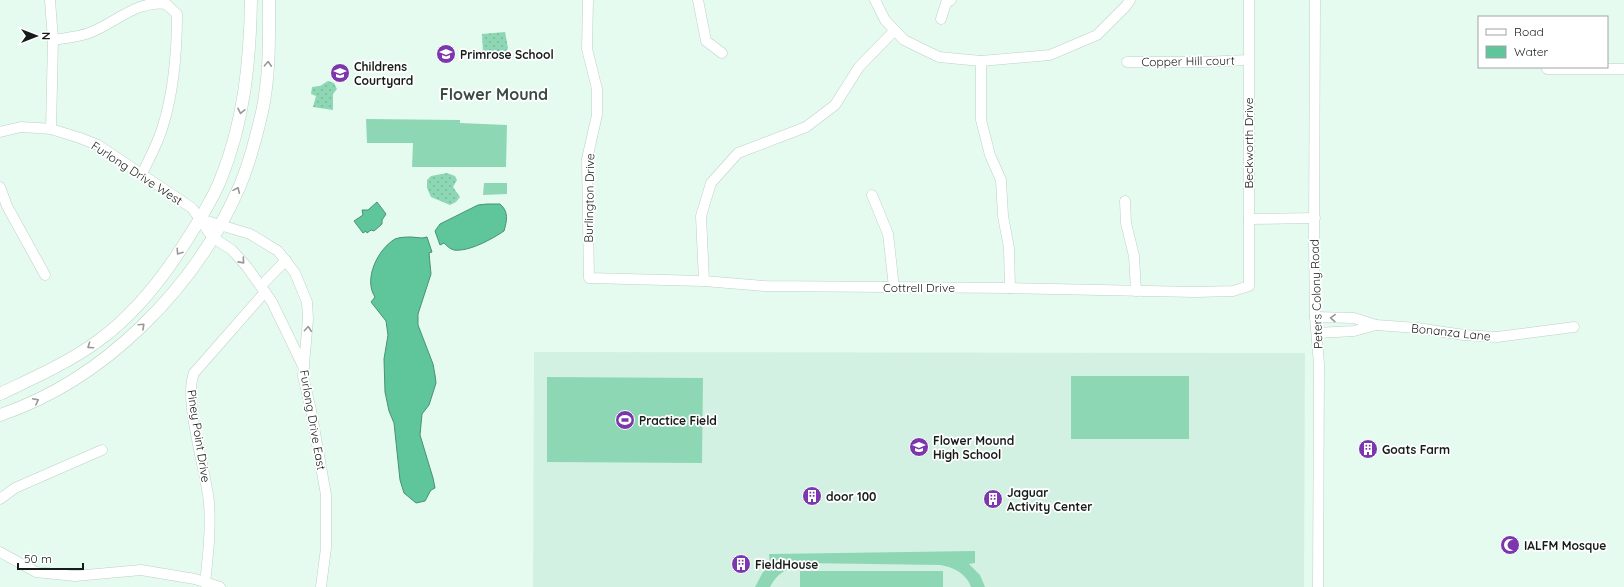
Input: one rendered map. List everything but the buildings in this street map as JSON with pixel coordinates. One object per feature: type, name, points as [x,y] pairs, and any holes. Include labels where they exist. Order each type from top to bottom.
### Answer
[{"type":"main road","points":[[0,394],[76,356],[99,340],[132,311],[166,273],[200,219],[219,183],[236,132],[247,75],[251,0]]},
{"type":"main road","points":[[0,415],[23,408],[60,389],[105,358],[128,339],[165,302],[198,260],[238,190],[254,145],[263,111],[267,86],[269,0]]},
{"type":"main road","points":[[251,17],[269,18]]},
{"type":"street","points":[[50,0],[53,40],[51,129]]},
{"type":"street","name":"Burlington Drive","points":[[588,0],[587,49],[597,89],[597,115],[587,159],[589,278]]},
{"type":"street","points":[[698,0],[706,41],[722,53]]},
{"type":"street","points":[[875,0],[885,20],[904,40],[939,57],[981,61],[1050,56],[1097,35],[1126,6],[1130,0]]},
{"type":"street","points":[[941,19],[946,3],[951,0]]},
{"type":"street","name":"Beckworth Drive","points":[[1249,0],[1249,286]]},
{"type":"street","name":"Peters Colony Road","points":[[1315,0],[1315,317],[1317,333],[1318,587]]},
{"type":"street","points":[[53,40],[91,32],[123,14],[148,4],[166,4],[177,14],[177,47],[170,102],[162,131],[142,174]]},
{"type":"street","points":[[704,281],[701,216],[710,184],[738,153],[806,126],[835,105],[859,67],[894,31]]},
{"type":"street","name":"Copper Hill court","points":[[1127,62],[1202,62],[1248,60]]},
{"type":"street","points":[[981,61],[981,120],[990,155],[1002,180],[1003,216],[1009,248],[1010,288]]},
{"type":"street","points":[[1547,69],[1624,69]]},
{"type":"street","name":"Furlong Drive West","points":[[0,132],[21,128],[51,129],[98,145],[192,208],[212,237]]},
{"type":"street","points":[[0,187],[7,206],[45,275]]},
{"type":"street","points":[[872,195],[888,234],[894,287]]},
{"type":"street","points":[[1125,201],[1126,223],[1134,256],[1136,291]]},
{"type":"street","points":[[1249,219],[1315,218]]},
{"type":"street","points":[[200,219],[250,234],[278,251],[286,260],[295,273],[307,302],[308,319],[304,368]]},
{"type":"street","name":"Furlong Drive East","points":[[212,237],[232,250],[263,289],[281,319],[304,368],[303,376],[311,410],[326,495],[326,548],[321,587]]},
{"type":"street","name":"Piney Point Drive","points":[[205,582],[209,545],[209,501],[192,403],[192,380],[194,373],[286,260]]},
{"type":"street","name":"Cottrell Drive","points":[[589,278],[704,281],[765,286],[1010,288],[1136,291],[1233,291],[1249,286]]},
{"type":"street","name":"Bonanza Lane","points":[[1315,317],[1354,318],[1376,325],[1418,328],[1464,335],[1497,337],[1574,327]]},
{"type":"street","name":"Bonanza Lane","points":[[1317,333],[1354,331],[1376,325]]},
{"type":"street","points":[[0,499],[15,488],[102,450]]},
{"type":"street","points":[[0,552],[36,572],[75,576],[141,570],[195,579],[220,587]]},
{"type":"shaded area","points":[[505,32],[508,48],[502,59],[489,59],[483,53],[482,34]]},
{"type":"shaded area","points":[[328,81],[334,83],[337,89],[333,94],[333,110],[313,107],[316,96],[311,94],[312,87],[320,86]]},
{"type":"shaded area","points":[[366,119],[460,120],[460,123],[507,125],[506,167],[412,167],[413,143],[367,143]]},
{"type":"shaded area","points":[[447,173],[455,176],[457,180],[453,187],[460,197],[456,202],[450,205],[431,197],[427,188],[427,180],[431,176]]},
{"type":"shaded area","points":[[484,183],[507,183],[507,194],[483,195]]},
{"type":"shaded area","name":"Flower Mound High School","points":[[534,352],[1305,353],[1304,587],[533,587]]},
{"type":"shaded area","points":[[1071,376],[1189,376],[1189,439],[1071,439]]},
{"type":"shaded area","name":"Practice Field","points":[[547,377],[703,378],[702,463],[547,462]]},
{"type":"shaded area","points":[[975,551],[975,563],[969,564],[980,575],[985,587],[971,587],[969,582],[962,574],[950,567],[940,565],[802,563],[783,572],[776,578],[770,587],[755,587],[763,572],[770,566],[769,554]]},
{"type":"shaded area","points":[[800,571],[943,571],[943,587],[800,587]]},
{"type":"water","points":[[377,202],[386,214],[382,220],[382,224],[374,231],[371,230],[367,233],[366,231],[363,233],[354,221],[363,215],[362,210],[368,210]]},
{"type":"water","points":[[500,204],[505,210],[506,220],[504,231],[487,241],[466,249],[454,250],[444,243],[440,245],[435,231],[440,224],[478,205]]},
{"type":"water","points":[[401,237],[427,237],[432,252],[429,253],[431,274],[418,314],[418,325],[433,364],[436,383],[429,405],[422,414],[420,435],[435,488],[431,490],[425,501],[416,503],[404,493],[400,480],[394,423],[389,411],[385,392],[384,359],[388,335],[386,321],[371,302],[375,297],[371,282],[372,273],[378,257],[395,239]]},
{"type":"place","name":"Primrose School","points":[[446,54]]},
{"type":"place","name":"Childrens Courtyard","points":[[340,73]]},
{"type":"place","name":"Practice Field","points":[[625,420]]},
{"type":"place","name":"Flower Mound High School","points":[[919,447]]},
{"type":"place","name":"Goats Farm","points":[[1368,449]]},
{"type":"place","name":"door 100","points":[[812,496]]},
{"type":"place","name":"Jaguar Activity Center","points":[[993,499]]},
{"type":"place","name":"IALFM Mosque","points":[[1510,545]]},
{"type":"place","name":"FieldHouse","points":[[741,564]]},
{"type":"district","name":"Flower Mound","points":[[494,94]]}]
